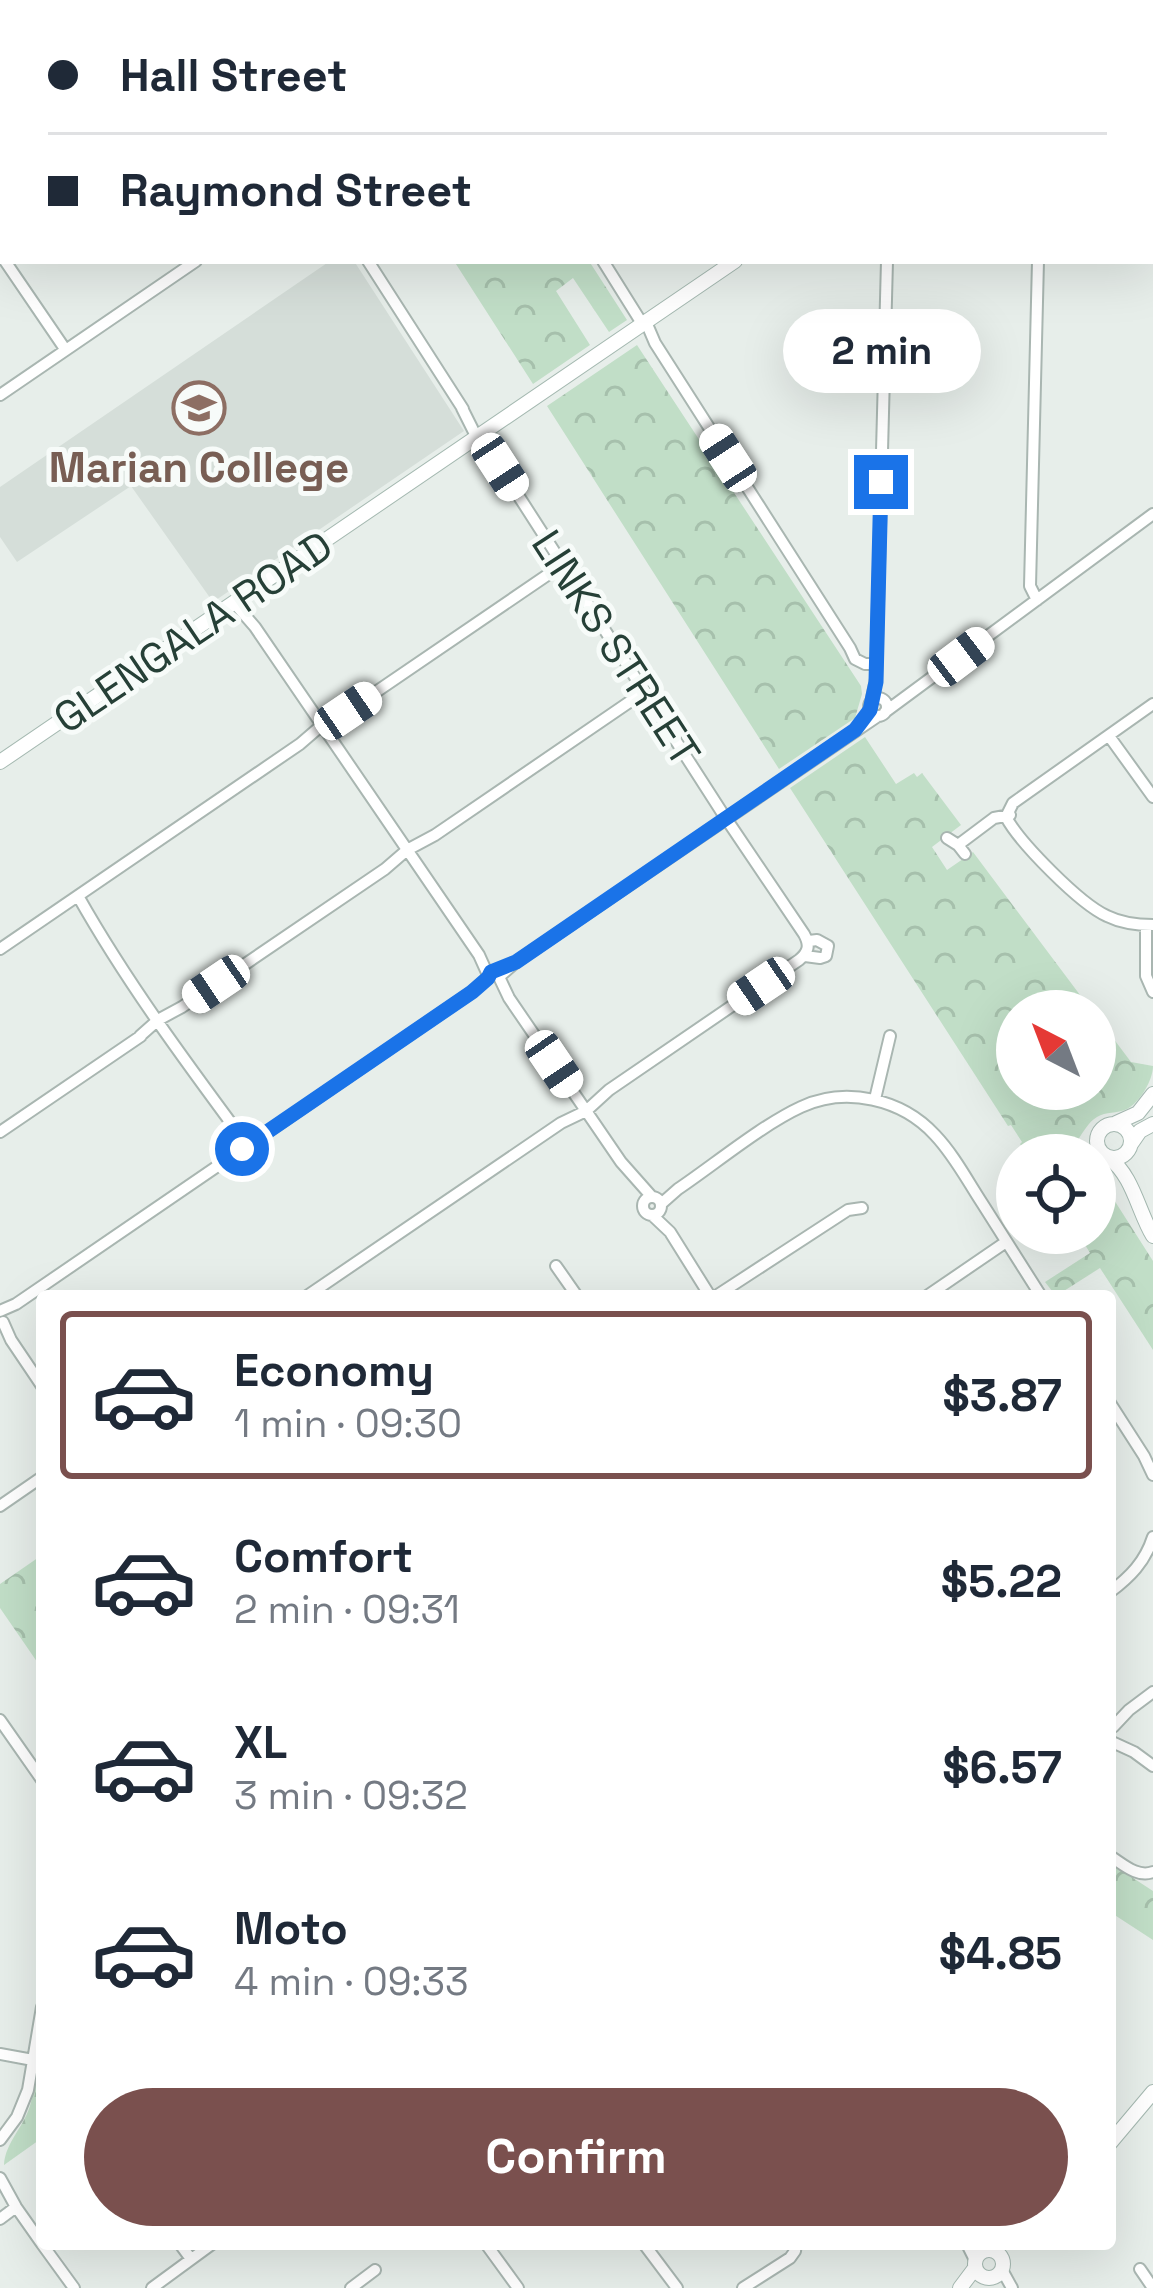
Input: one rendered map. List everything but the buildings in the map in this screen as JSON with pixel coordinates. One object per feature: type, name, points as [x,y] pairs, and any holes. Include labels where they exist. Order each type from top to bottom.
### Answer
[{"type":"street","points":[[7,264],[65,349]]},
{"type":"street","points":[[0,394],[189,264]]},
{"type":"street","name":"LINKS STREET","points":[[370,264],[807,949],[584,1107]]},
{"type":"street","points":[[605,264],[857,662],[877,661]]},
{"type":"street","name":"GLENGALA ROAD","points":[[2,762],[732,264]]},
{"type":"street","points":[[879,707],[886,264]]},
{"type":"street","points":[[1037,600],[1030,586],[1038,264]]},
{"type":"street","points":[[37,1290],[855,730],[879,707],[906,695],[1153,514]]},
{"type":"street","points":[[0,949],[562,565]]},
{"type":"street","points":[[238,602],[655,1204],[709,1290]]},
{"type":"street","points":[[0,1132],[644,692]]},
{"type":"street","points":[[957,846],[1008,816],[1029,794],[1153,704]]},
{"type":"street","points":[[1109,736],[1153,797]]},
{"type":"street","points":[[1008,816],[1043,863],[1090,906],[1108,917],[1149,925],[1146,976],[1153,992]]},
{"type":"street","points":[[74,898],[245,1148]]},
{"type":"street","points":[[875,1100],[890,1036]]},
{"type":"street","points":[[1098,1134],[1102,1128],[1133,1117],[1153,1094]]},
{"type":"street","points":[[655,1204],[799,1108],[845,1097],[875,1100],[911,1114],[934,1133],[996,1226]]},
{"type":"street","points":[[316,1290],[584,1107]]},
{"type":"street","points":[[1111,1124],[1126,1129],[1131,1188]]},
{"type":"street","points":[[1116,1157],[1153,1124]]},
{"type":"street","points":[[1116,1164],[1153,1236]]},
{"type":"street","points":[[722,1290],[848,1210],[862,1208]]},
{"type":"street","points":[[936,1290],[996,1249]]},
{"type":"street","points":[[1014,1254],[1037,1290]]},
{"type":"street","points":[[556,1267],[573,1290]]},
{"type":"street","points":[[36,1290],[1,1319],[36,1377]]},
{"type":"street","points":[[1116,1412],[1153,1475]]},
{"type":"street","points":[[0,1506],[36,1481]]},
{"type":"street","points":[[1116,1588],[1143,1560],[1153,1537]]},
{"type":"street","points":[[1116,1723],[1153,1692]]},
{"type":"street","points":[[1,1725],[36,1772]]},
{"type":"street","points":[[1116,1734],[1153,1766]]},
{"type":"street","points":[[1116,1860],[1136,1873],[1153,1872]]},
{"type":"street","points":[[0,2140],[21,2110],[36,2042]]},
{"type":"street","points":[[0,2054],[33,2060]]},
{"type":"street","points":[[1116,2136],[1153,2092]]},
{"type":"street","points":[[0,2178],[36,2235]]},
{"type":"street","points":[[0,2219],[16,2207]]},
{"type":"street","points":[[46,2250],[74,2288]]},
{"type":"street","points":[[184,2250],[191,2259]]},
{"type":"street","points":[[152,2288],[204,2250]]},
{"type":"street","points":[[490,2250],[518,2288]]},
{"type":"street","points":[[648,2250],[677,2288]]},
{"type":"street","points":[[743,2288],[795,2250]]},
{"type":"street","points":[[962,2288],[990,2258],[1009,2288]]},
{"type":"street","points":[[1140,2269],[1153,2288]]},
{"type":"street","points":[[360,2286],[375,2270]]},
{"type":"shaded area","name":"Marian College","points":[[326,264],[356,264],[464,431],[213,602],[131,486],[17,562],[0,537],[0,487]]},
{"type":"green space","points":[[456,264],[591,264],[627,320],[609,332],[573,278],[556,291],[590,345],[533,384]]},
{"type":"green space","points":[[637,345],[861,686],[855,718],[779,769],[547,406]]},
{"type":"green space","points":[[865,737],[896,784],[922,773],[961,825],[932,847],[947,870],[973,852],[1076,990],[996,990],[996,1107],[790,788]]},
{"type":"green space","points":[[1116,1042],[1131,1062],[1153,1066],[1148,1084],[1132,1106],[1100,1115],[1082,1134],[1017,1134],[998,1110],[1116,1110]]},
{"type":"green space","points":[[1116,1203],[1153,1261],[1153,1350],[1100,1268],[1065,1290],[1051,1290],[1045,1282],[1088,1254],[1116,1254]]},
{"type":"green space","points":[[36,1559],[36,1660],[0,1608],[0,1584]]},
{"type":"green space","points":[[1116,1867],[1153,1891],[1153,1940],[1116,1916]]},
{"type":"green space","points":[[36,2077],[36,2142],[4,2165],[25,2118]]},
{"type":"place","name":"Marian College","points":[[199,408]]},
{"type":"route","points":[[242,1149],[472,992],[491,972],[516,962],[863,722],[876,682],[881,482]]}]
